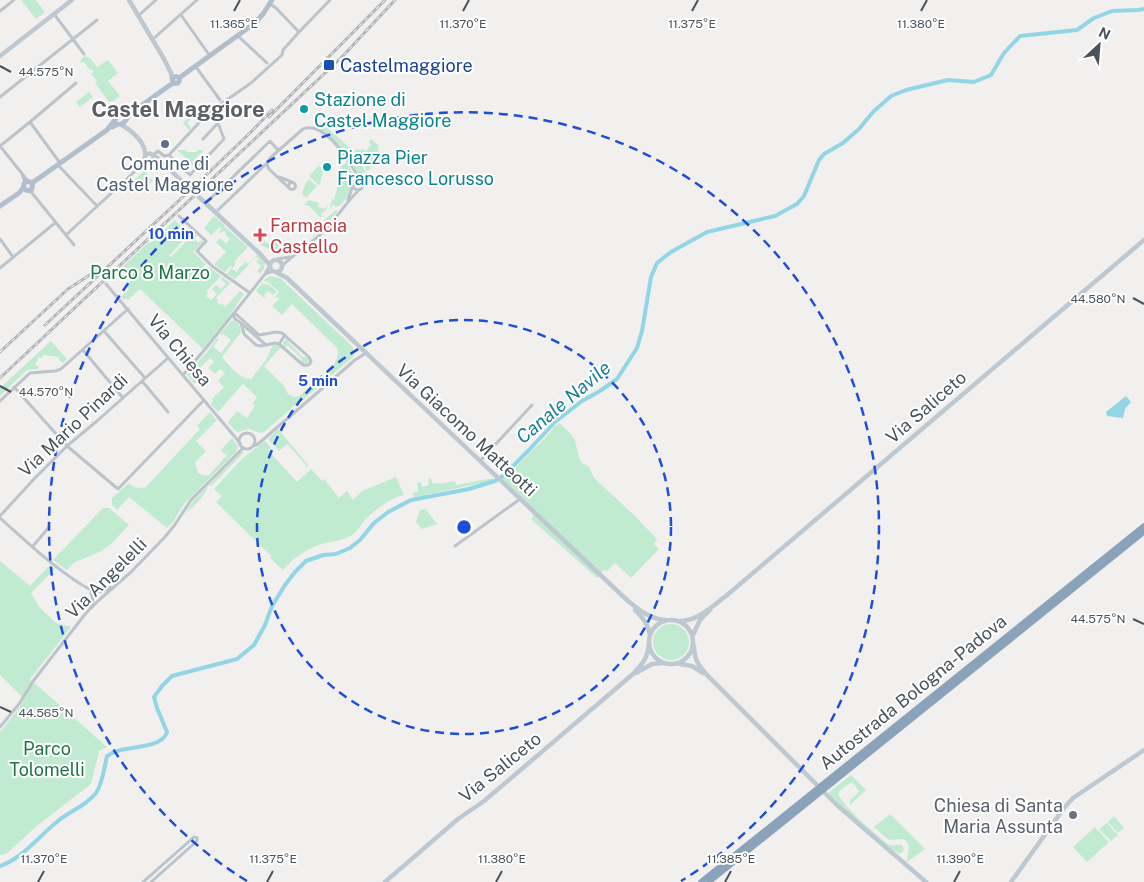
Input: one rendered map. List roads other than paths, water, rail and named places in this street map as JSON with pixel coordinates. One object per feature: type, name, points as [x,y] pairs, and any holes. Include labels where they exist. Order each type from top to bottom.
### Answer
[{"type":"highway","name":"Autostrada Bologna-Padova","points":[[701,882],[1144,526]]},
{"type":"highway","name":"Autostrada Bologna-Padova","points":[[709,882],[1144,532]]},
{"type":"main road","points":[[0,56],[72,0]]},
{"type":"main road","points":[[129,0],[169,68],[174,80]]},
{"type":"main road","points":[[0,206],[238,36],[259,19],[271,2]]},
{"type":"main road","points":[[121,121],[142,140],[152,154],[188,187]]},
{"type":"main road","points":[[121,121],[143,144],[145,159]]},
{"type":"main road","points":[[145,159],[147,154],[152,154]]},
{"type":"main road","points":[[152,154],[154,158],[152,161]]},
{"type":"main road","points":[[145,159],[150,162],[158,160],[166,166]]},
{"type":"main road","points":[[200,198],[260,254],[274,272],[279,271],[282,267],[280,262],[275,259],[260,254]]},
{"type":"main road","name":"Via Saliceto","points":[[693,635],[700,620],[726,596],[1144,240]]},
{"type":"main road","points":[[269,265],[275,259]]},
{"type":"main road","name":"Via Giacomo Matteotti","points":[[282,267],[287,278]]},
{"type":"main road","name":"Via Giacomo Matteotti","points":[[274,272],[287,278],[628,601],[648,616],[654,619],[665,620]]},
{"type":"main road","name":"Via Saliceto","points":[[665,620],[687,621],[695,618],[726,596]]},
{"type":"main road","name":"Via Giacomo Matteotti","points":[[628,601],[645,622],[650,636]]},
{"type":"main road","points":[[650,636],[654,628],[665,620]]},
{"type":"main road","points":[[680,621],[690,629],[693,635],[694,655],[698,664],[708,676],[838,806],[926,882]]},
{"type":"main road","name":"Via Saliceto","points":[[384,882],[458,819],[484,801],[633,674],[645,660],[650,636]]},
{"type":"main road","points":[[649,644],[654,656],[663,663]]},
{"type":"main road","points":[[676,664],[688,658],[694,646]]},
{"type":"main road","name":"Via Saliceto","points":[[633,674],[652,664],[676,664]]},
{"type":"main road","points":[[676,664],[692,666],[708,676]]},
{"type":"main road","points":[[1012,882],[1073,798],[1144,750]]},
{"type":"street","points":[[0,11],[14,0]]},
{"type":"street","points":[[138,16],[156,0]]},
{"type":"street","points":[[152,40],[197,0]]},
{"type":"street","points":[[152,154],[158,151],[164,156],[169,155],[208,113],[240,92],[282,54],[283,50],[330,0]]},
{"type":"street","points":[[271,2],[300,32]]},
{"type":"street","points":[[54,14],[84,54]]},
{"type":"street","points":[[181,15],[210,56]]},
{"type":"street","points":[[0,97],[97,20]]},
{"type":"street","points":[[238,36],[267,63]]},
{"type":"street","points":[[196,67],[220,100]]},
{"type":"street","points":[[74,244],[55,223],[28,187],[20,171],[0,146],[76,83]]},
{"type":"street","points":[[169,155],[190,175],[224,139],[218,123],[208,113]]},
{"type":"street","points":[[30,122],[59,164],[97,206]]},
{"type":"street","points":[[203,140],[218,123]]},
{"type":"street","points":[[218,210],[278,150],[303,129],[312,127],[336,144],[353,167],[363,184],[362,187],[346,203],[324,232],[312,243],[291,257],[282,267]]},
{"type":"street","points":[[208,200],[270,141],[278,150]]},
{"type":"street","points":[[66,235],[145,159]]},
{"type":"street","points":[[267,162],[267,166],[277,176],[289,188],[295,188],[293,182],[277,176]]},
{"type":"street","points":[[346,203],[353,184],[353,167]]},
{"type":"street","points":[[353,184],[355,180],[360,180]]},
{"type":"street","points":[[353,184],[356,189],[360,189]]},
{"type":"street","points":[[178,216],[206,241],[197,252],[212,266],[250,293]]},
{"type":"street","points":[[0,268],[55,223]]},
{"type":"street","points":[[0,239],[13,257]]},
{"type":"street","points":[[275,259],[291,257]]},
{"type":"street","points":[[183,375],[250,293],[269,265]]},
{"type":"street","points":[[264,274],[274,272]]},
{"type":"street","name":"Via Chiesa","points":[[106,284],[241,445]]},
{"type":"street","points":[[0,401],[30,373],[59,370],[128,309]]},
{"type":"street","points":[[233,314],[235,319],[265,344]]},
{"type":"street","points":[[233,314],[236,314],[258,335],[278,332],[285,335],[309,357],[310,364],[307,366],[303,365],[279,344],[259,346],[253,343],[244,334],[240,323]]},
{"type":"street","points":[[104,331],[168,412]]},
{"type":"street","points":[[264,335],[262,339],[265,344]]},
{"type":"street","points":[[279,344],[285,335]]},
{"type":"street","points":[[355,360],[361,349]]},
{"type":"street","points":[[83,350],[123,398]]},
{"type":"street","points":[[242,436],[241,445],[248,449],[258,444],[355,360],[366,353]]},
{"type":"street","name":"Via Mario Pinardi","points":[[0,517],[67,446],[168,358]]},
{"type":"street","points":[[14,387],[67,446],[118,489],[204,400]]},
{"type":"street","points":[[480,461],[532,405]]},
{"type":"street","points":[[232,433],[236,436],[248,433],[264,437]]},
{"type":"street","points":[[253,446],[254,436]]},
{"type":"street","name":"Via Angelelli","points":[[0,727],[81,620],[99,600],[129,574],[169,533],[191,500],[237,453],[241,445]]},
{"type":"street","points":[[455,546],[520,499]]},
{"type":"street","points":[[0,517],[67,575],[91,591],[99,600]]},
{"type":"street","points":[[33,546],[49,528]]},
{"type":"street","points":[[91,591],[102,592],[107,590],[116,581],[129,574]]},
{"type":"street","points":[[81,620],[84,613],[92,605],[91,591]]},
{"type":"street","points":[[144,882],[194,837],[197,838],[197,841],[151,882]]},
{"type":"water","points":[[1126,396],[1131,402],[1125,409],[1123,418],[1107,416],[1106,412]]},
{"type":"waterway","name":"Canale Navile","points":[[0,866],[16,858],[58,821],[92,798],[100,785],[107,756],[120,750],[152,744],[164,737],[167,732],[154,697],[162,686],[172,676],[237,659],[254,645],[265,625],[272,606],[285,585],[306,561],[323,555],[336,554],[350,548],[360,540],[374,523],[388,512],[411,500],[469,489],[495,481],[503,476],[555,422],[582,401],[617,379],[637,348],[642,331],[651,277],[657,263],[671,252],[707,232],[775,216],[797,204],[804,196],[819,160],[824,154],[843,143],[891,96],[906,90],[948,80],[974,82],[991,75],[1004,53],[1020,36],[1077,30],[1094,18],[1112,11],[1144,9]]},
{"type":"tunnel","points":[[188,187],[200,198]]},
{"type":"railway","points":[[269,117],[385,0]]},
{"type":"railway","points":[[0,378],[341,58],[395,0]]},
{"type":"railway","points":[[201,180],[272,110]]},
{"type":"railway","points":[[45,325],[186,194]]},
{"type":"railway","points":[[0,352],[68,289],[96,271]]},
{"type":"place","name":"Castelmaggiore","points":[[329,65]]},
{"type":"place","name":"Stazione di Castel Maggiore","points":[[304,109]]},
{"type":"place","name":"Comune di Castel Maggiore","points":[[165,144]]},
{"type":"place","name":"Piazza Pier Francesco Lorusso","points":[[327,167]]},
{"type":"place","name":"Farmacia Castello","points":[[260,235]]},
{"type":"place","name":"Chiesa di Santa Maria Assunta","points":[[1073,815]]},
{"type":"district","name":"Castel Maggiore","points":[[178,109]]},
{"type":"park label","name":"Parco 8 Marzo","points":[[150,272]]},
{"type":"park label","name":"Parco Tolomelli","points":[[47,758]]}]
